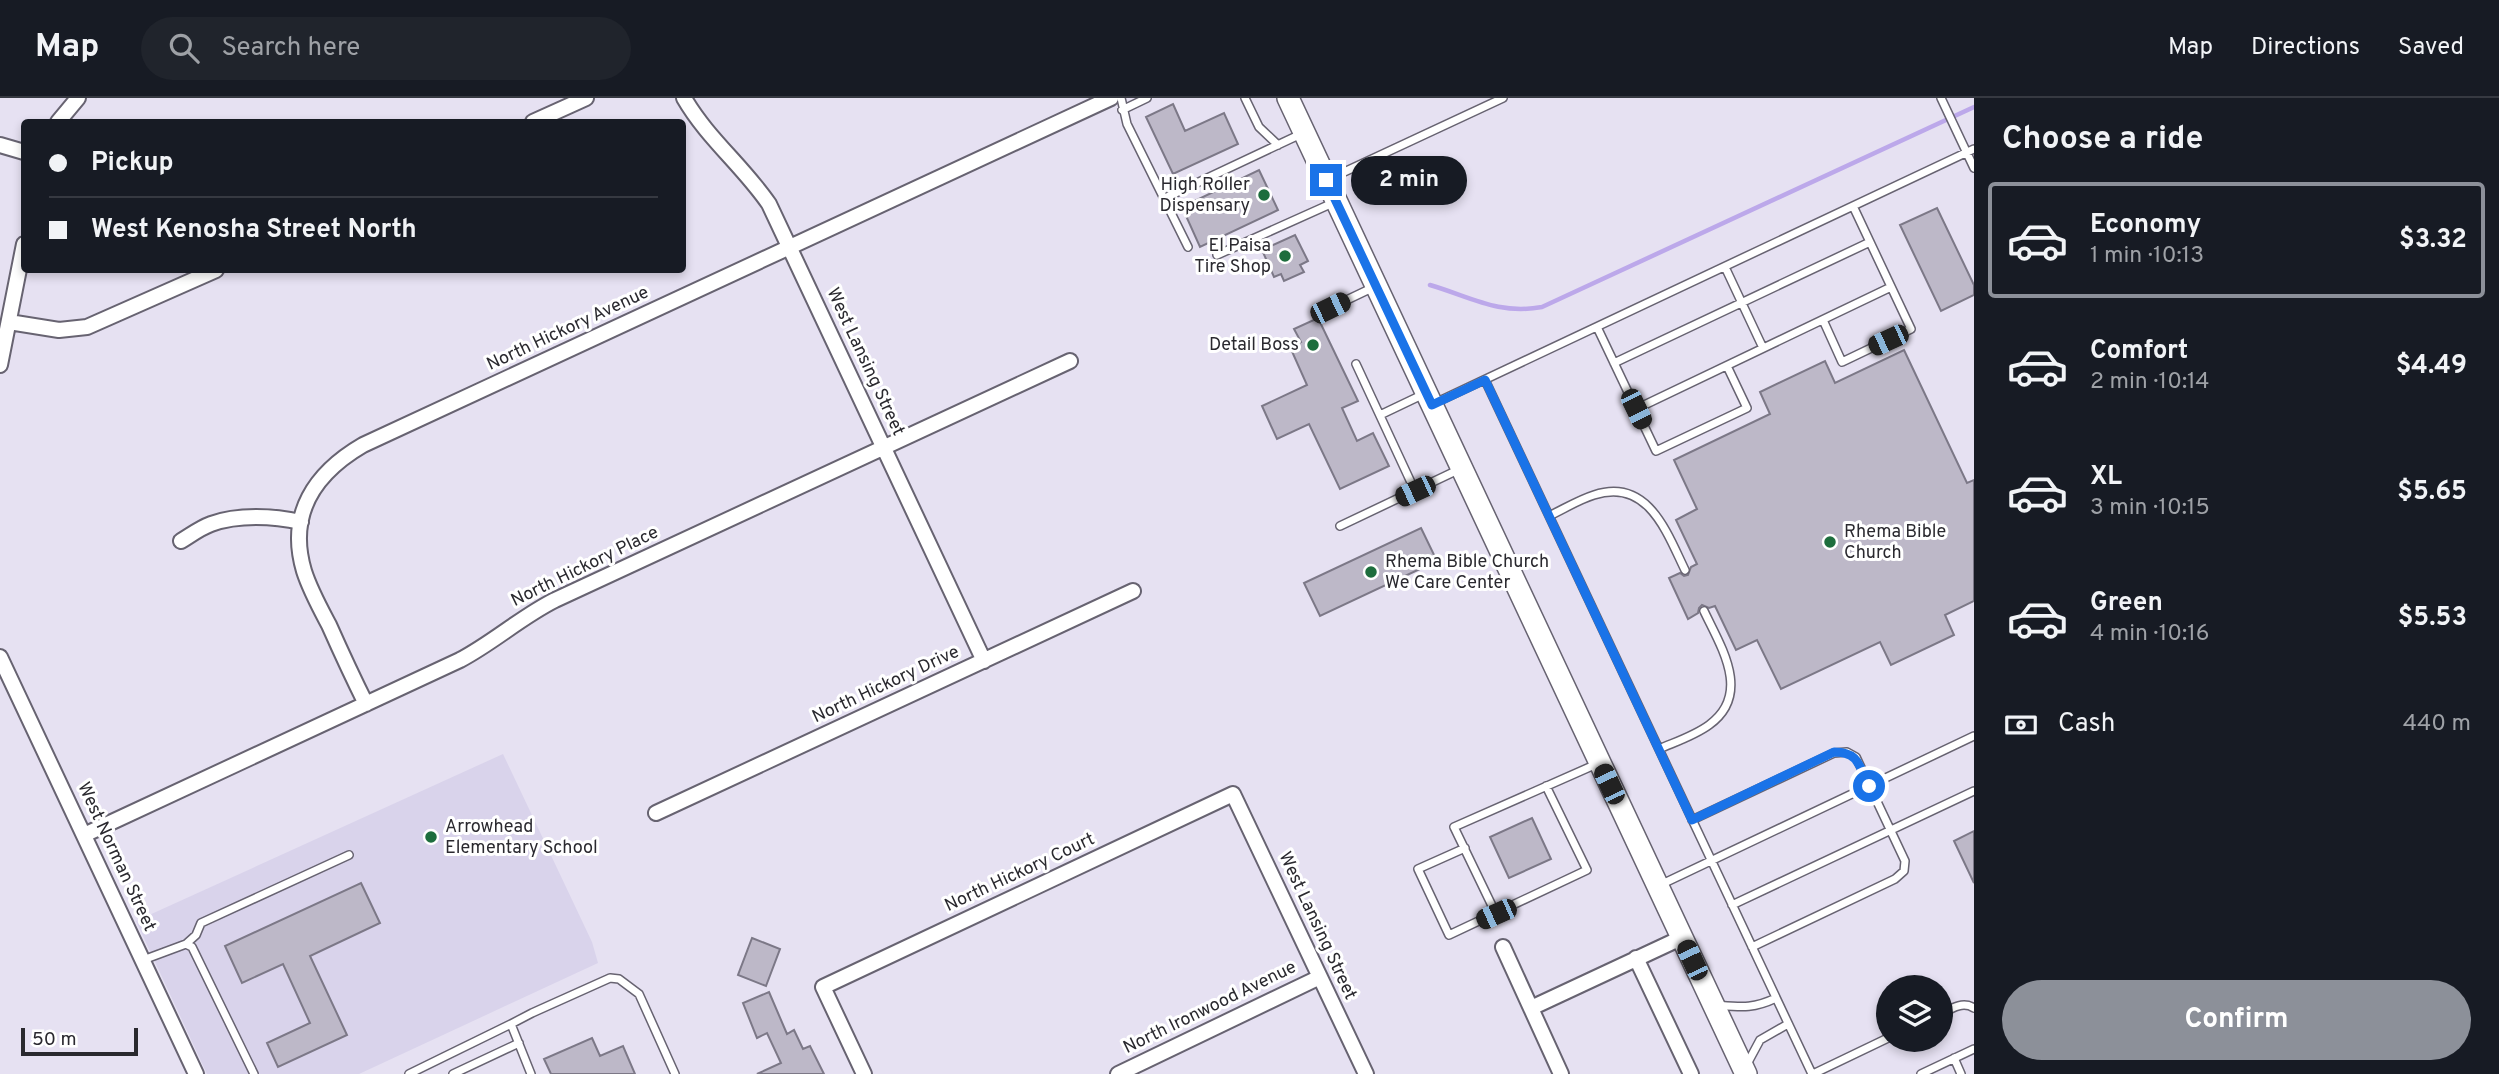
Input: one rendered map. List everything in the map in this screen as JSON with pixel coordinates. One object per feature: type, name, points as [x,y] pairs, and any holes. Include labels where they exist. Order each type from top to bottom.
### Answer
[{"type":"main road","points":[[1288,98],[1745,1072]]},
{"type":"street","points":[[60,119],[78,98]]},
{"type":"street","points":[[540,119],[586,98]]},
{"type":"street","name":"West Lansing Street","points":[[684,98],[704,127],[769,204],[984,660]]},
{"type":"street","name":"North Hickory Avenue","points":[[301,522],[307,499],[318,480],[339,460],[363,445],[1111,98]]},
{"type":"street","points":[[0,145],[21,151]]},
{"type":"street","points":[[0,365],[21,260]]},
{"type":"street","points":[[9,322],[59,330],[87,327],[209,273]]},
{"type":"street","name":"North Hickory Place","points":[[84,835],[471,654],[543,606],[1070,361]]},
{"type":"street","points":[[181,541],[209,525],[226,520],[276,517],[301,522],[300,545],[305,574],[366,704]]},
{"type":"street","name":"North Hickory Drive","points":[[656,813],[1133,591]]},
{"type":"street","name":"West Norman Street","points":[[0,657],[196,1074]]},
{"type":"street","name":"West Lansing Street","points":[[1233,794],[1366,1074]]},
{"type":"street","name":"North Hickory Court","points":[[864,1074],[823,987],[1233,794]]},
{"type":"street","points":[[1531,1008],[1681,937]]},
{"type":"street","points":[[1503,947],[1562,1074]]},
{"type":"street","points":[[1636,958],[1691,1074]]},
{"type":"street","name":"North Ironwood Avenue","points":[[1118,1074],[1320,976]]},
{"type":"lane","points":[[1121,98],[1127,124],[1188,247]]},
{"type":"lane","points":[[1122,110],[1147,98]]},
{"type":"lane","points":[[1245,98],[1259,127],[1278,145]]},
{"type":"lane","points":[[1326,180],[1503,98]]},
{"type":"lane","points":[[1941,98],[1954,127],[1970,151],[1974,168]]},
{"type":"lane","points":[[1165,198],[1304,133]]},
{"type":"lane","points":[[1380,415],[1485,380],[1970,151]]},
{"type":"lane","points":[[1217,255],[1336,201]]},
{"type":"lane","points":[[1823,320],[1842,362],[1911,329],[1853,206]]},
{"type":"lane","points":[[1614,363],[1870,242]]},
{"type":"lane","points":[[1725,267],[1763,348]]},
{"type":"lane","points":[[1330,308],[1376,286]]},
{"type":"lane","points":[[1636,409],[1891,287]]},
{"type":"lane","points":[[1597,327],[1656,451],[1747,408],[1727,366]]},
{"type":"lane","points":[[1356,364],[1415,491]]},
{"type":"lane","points":[[1485,380],[1813,1074],[1876,1044]]},
{"type":"lane","points":[[1340,526],[1462,468]]},
{"type":"lane","points":[[1549,516],[1597,494],[1626,494],[1654,510],[1685,570]]},
{"type":"lane","points":[[1659,749],[1709,725],[1726,706],[1731,680],[1729,664],[1704,611]]},
{"type":"lane","points":[[1657,886],[1974,736]]},
{"type":"lane","points":[[1692,820],[1834,752],[1847,752],[1856,757],[1891,830],[1905,861],[1903,871],[1895,879],[1752,947]]},
{"type":"lane","points":[[1496,914],[1454,827],[1600,763]]},
{"type":"lane","points":[[1465,848],[1418,869],[1449,935],[1587,870],[1546,786]]},
{"type":"lane","points":[[1732,905],[1974,791]]},
{"type":"lane","points":[[143,960],[186,944],[196,935],[201,923],[349,855]]},
{"type":"lane","points":[[186,944],[192,947],[254,1074]]},
{"type":"lane","points":[[409,1074],[610,978],[619,979],[639,994],[674,1074]]},
{"type":"lane","points":[[1713,1004],[1747,1008],[1776,998]]},
{"type":"lane","points":[[1953,1008],[1966,1004],[1974,1009]]},
{"type":"lane","points":[[511,1024],[531,1074]]},
{"type":"lane","points":[[1745,1072],[1760,1040],[1788,1024]]},
{"type":"lane","points":[[453,1074],[519,1043]]},
{"type":"lane","points":[[1921,1074],[1974,1049]]},
{"type":"lane","points":[[1954,1058],[1961,1074]]},
{"type":"shaded area","name":"Arrowhead Elementary School","points":[[503,754],[592,942],[598,963],[359,1074],[207,1074],[136,921]]},
{"type":"building","points":[[1173,104],[1185,131],[1224,113],[1238,144],[1173,174],[1146,117]]},
{"type":"building","points":[[1259,170],[1278,210],[1200,247],[1182,207]]},
{"type":"building","points":[[1937,208],[1974,285],[1974,295],[1941,311],[1900,225]]},
{"type":"building","name":"El Paisa Tire Shop","points":[[1295,235],[1308,261],[1300,265],[1304,272],[1284,281],[1281,274],[1274,277],[1262,250]]},
{"type":"building","points":[[1318,318],[1358,401],[1342,408],[1357,441],[1373,433],[1389,466],[1340,489],[1309,424],[1277,439],[1262,406],[1307,385],[1290,347],[1301,342],[1294,329]]},
{"type":"building","name":"Rhema Bible Church","points":[[1904,350],[1967,483],[1974,480],[1974,601],[1945,615],[1954,635],[1891,665],[1880,642],[1781,689],[1757,640],[1736,650],[1715,606],[1709,608],[1702,605],[1698,613],[1688,619],[1669,578],[1680,573],[1688,575],[1691,567],[1697,564],[1676,520],[1697,509],[1674,460],[1770,414],[1760,392],[1825,361],[1835,383]]},
{"type":"building","name":"Rhema Bible Church We Care Center","points":[[1421,528],[1437,561],[1320,616],[1304,583]]},
{"type":"building","points":[[1532,818],[1551,859],[1509,878],[1490,837]]},
{"type":"building","points":[[1974,831],[1974,883],[1954,841]]},
{"type":"building","points":[[361,883],[380,923],[310,956],[347,1035],[278,1067],[267,1043],[310,1023],[283,964],[242,983],[225,946]]},
{"type":"building","points":[[752,938],[780,949],[766,986],[738,975]]},
{"type":"building","points":[[769,992],[787,1034],[794,1030],[803,1049],[810,1046],[824,1074],[757,1074],[781,1063],[767,1033],[757,1038],[743,1003]]},
{"type":"building","points":[[592,1038],[600,1056],[623,1046],[635,1074],[551,1074],[544,1059]]},
{"type":"waterway","points":[[1430,285],[1498,307],[1542,307],[1974,107]]},
{"type":"place","name":"High Roller Dispensary","points":[[1264,195]]},
{"type":"place","name":"El Paisa Tire Shop","points":[[1285,256]]},
{"type":"place","name":"Detail Boss","points":[[1313,345]]},
{"type":"place","name":"Rhema Bible Church","points":[[1830,542]]},
{"type":"place","name":"Rhema Bible Church We Care Center","points":[[1371,572]]},
{"type":"place","name":"Arrowhead Elementary School","points":[[431,837]]},
{"type":"route","points":[[1326,180],[1432,405],[1485,380],[1692,820],[1834,752],[1847,752],[1856,757],[1869,786]]}]
